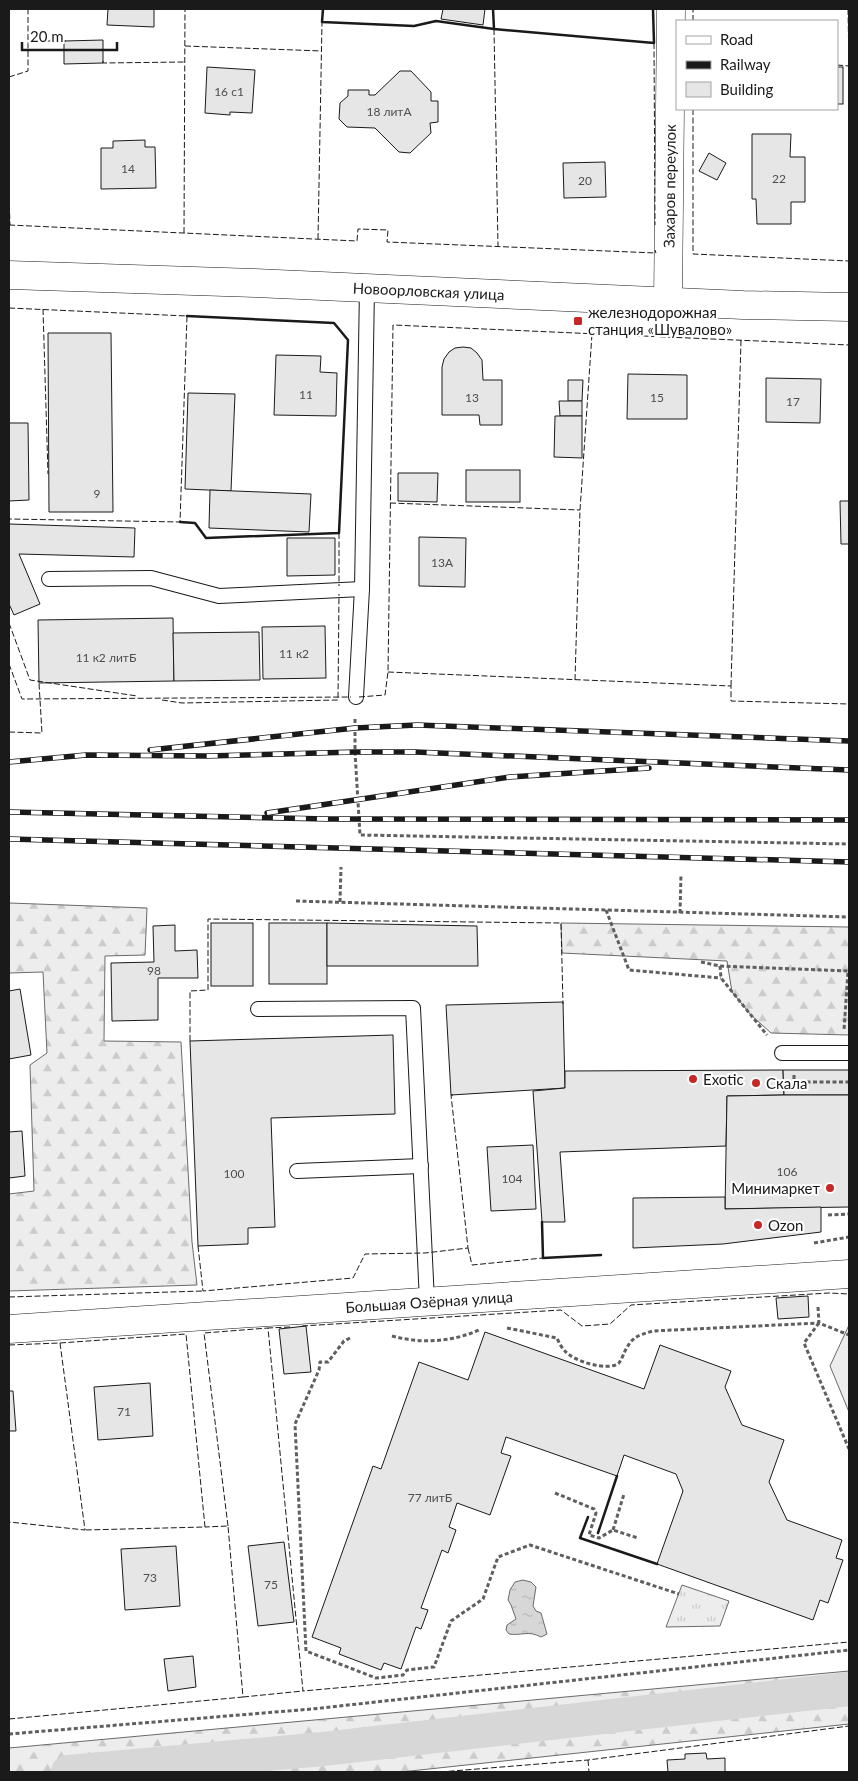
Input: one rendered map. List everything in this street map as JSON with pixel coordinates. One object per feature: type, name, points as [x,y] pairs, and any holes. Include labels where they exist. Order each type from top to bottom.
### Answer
[{"type":"street","name":"Захаров переулок","points":[[668,302],[672,9]]},
{"type":"street","name":"Новоорловская улица","points":[[9,275],[849,308]]},
{"type":"street","name":"Большая Озёрная улица","points":[[9,1329],[849,1274]]},
{"type":"lane","points":[[356,697],[362,589],[367,288]]},
{"type":"lane","points":[[49,578],[151,578],[219,596],[362,589]]},
{"type":"lane","points":[[258,1009],[413,1008],[427,1301]]},
{"type":"lane","points":[[782,1053],[846,1054]]},
{"type":"lane","points":[[298,1171],[421,1166]]},
{"type":"path","points":[[356,697],[355,752],[360,835],[849,844]]},
{"type":"path","points":[[340,902],[341,867]]},
{"type":"path","points":[[680,913],[681,875]]},
{"type":"path","points":[[296,901],[849,917]]},
{"type":"path","points":[[606,910],[629,970],[721,978]]},
{"type":"path","points":[[701,962],[720,966],[848,971],[846,1054]]},
{"type":"path","points":[[720,966],[721,978],[782,1053]]},
{"type":"path","points":[[828,1215],[849,1214]]},
{"type":"path","points":[[814,1243],[849,1237]]},
{"type":"path","points":[[818,1304],[820,1323],[804,1343],[849,1449]]},
{"type":"path","points":[[504,1328],[557,1338],[565,1352],[575,1359],[612,1367],[620,1362],[630,1341],[637,1335],[653,1331],[820,1323],[849,1335]]},
{"type":"path","points":[[390,1335],[409,1340],[441,1341],[482,1329]]},
{"type":"path","points":[[352,1337],[344,1341],[328,1362],[320,1362],[319,1370],[295,1424],[306,1651],[376,1678],[403,1675],[407,1670],[434,1667],[451,1621],[483,1599],[498,1557],[530,1546],[679,1594]]},
{"type":"path","points":[[555,1494],[594,1509],[596,1513],[589,1535],[599,1538],[613,1530],[624,1494]]},
{"type":"path","points":[[613,1530],[638,1538]]},
{"type":"path","points":[[9,1734],[312,1709],[849,1650]]},
{"type":"green space","points":[[9,903],[147,908],[145,955],[105,956],[104,1041],[181,1042],[192,1242],[197,1285],[9,1291],[9,1194],[34,1191],[30,1065],[47,1053],[43,972],[9,973]]},
{"type":"green space","points":[[561,923],[849,927],[849,1035],[771,1033],[751,1015],[732,992],[727,961],[562,953]]},
{"type":"green space","points":[[682,1585],[729,1601],[720,1626],[666,1627]]},
{"type":"green space","points":[[849,1671],[849,1724],[401,1772],[9,1772],[9,1748]]},
{"type":"shaded area","points":[[849,1325],[849,1412],[830,1366]]},
{"type":"water","points":[[523,1580],[531,1582],[536,1587],[533,1606],[536,1611],[541,1613],[547,1634],[541,1637],[529,1634],[509,1634],[506,1630],[507,1625],[516,1619],[508,1600],[510,1590],[515,1582]]},
{"type":"building","points":[[108,9],[154,9],[154,27],[107,25]]},
{"type":"building","points":[[443,9],[485,9],[483,25],[441,19]]},
{"type":"building","points":[[103,40],[103,63],[64,64],[64,41]]},
{"type":"building","points":[[207,67],[255,70],[252,113],[230,112],[230,115],[205,113]]},
{"type":"building","points":[[838,67],[843,67],[843,104],[838,104]]},
{"type":"building","points":[[400,71],[411,71],[431,92],[431,101],[438,101],[438,122],[430,123],[431,133],[410,153],[399,152],[375,128],[347,127],[339,119],[340,103],[348,96],[348,90],[369,90],[369,95],[375,95]]},
{"type":"building","points":[[752,134],[791,134],[790,157],[805,157],[805,202],[791,202],[791,224],[757,224],[756,199],[752,199]]},
{"type":"building","points":[[145,140],[145,147],[155,147],[156,188],[101,189],[101,148],[113,148],[113,141]]},
{"type":"building","points":[[709,153],[726,163],[717,180],[699,171]]},
{"type":"building","points":[[605,162],[606,197],[564,198],[563,163]]},
{"type":"building","points":[[48,333],[111,333],[113,512],[49,512]]},
{"type":"building","points":[[455,348],[471,348],[482,360],[483,380],[502,380],[502,425],[480,425],[479,415],[442,415],[442,367],[444,359]]},
{"type":"building","points":[[276,355],[321,356],[320,372],[337,373],[336,416],[274,415]]},
{"type":"building","points":[[628,374],[687,375],[687,419],[627,419]]},
{"type":"building","points":[[766,378],[821,379],[820,423],[766,422]]},
{"type":"building","points":[[568,380],[583,380],[582,401],[568,401]]},
{"type":"building","points":[[188,393],[235,394],[231,491],[185,489]]},
{"type":"building","points":[[559,401],[582,401],[582,416],[560,416]]},
{"type":"building","points":[[555,416],[582,416],[582,458],[554,457]]},
{"type":"building","points":[[9,423],[28,423],[29,500],[9,501]]},
{"type":"building","points":[[466,470],[520,470],[520,502],[466,502]]},
{"type":"building","points":[[398,473],[438,473],[437,502],[398,501]]},
{"type":"building","points":[[210,490],[311,494],[309,532],[209,528]]},
{"type":"building","points":[[840,501],[849,501],[849,544],[841,544]]},
{"type":"building","points":[[9,524],[135,528],[134,557],[19,554],[40,604],[14,615],[9,604]]},
{"type":"building","points":[[419,537],[466,538],[465,587],[419,586]]},
{"type":"building","points":[[287,538],[335,538],[335,575],[287,576]]},
{"type":"building","points":[[173,618],[174,681],[39,683],[38,620]]},
{"type":"building","points":[[325,626],[326,678],[263,679],[262,627]]},
{"type":"building","points":[[259,632],[260,680],[174,681],[173,633]]},
{"type":"building","points":[[211,923],[253,923],[253,986],[211,986]]},
{"type":"building","points":[[269,923],[327,923],[327,984],[269,984]]},
{"type":"building","points":[[327,923],[477,926],[478,966],[327,966]]},
{"type":"building","points":[[175,925],[175,951],[197,950],[198,978],[158,978],[158,1020],[112,1021],[111,963],[154,962],[153,926]]},
{"type":"building","points":[[20,989],[31,1055],[9,1059],[9,991]]},
{"type":"building","points":[[563,1002],[565,1088],[451,1095],[446,1005]]},
{"type":"building","points":[[393,1035],[395,1114],[271,1118],[275,1227],[248,1228],[248,1244],[198,1246],[190,1041]]},
{"type":"building","points":[[783,1070],[784,1095],[727,1096],[726,1146],[560,1152],[565,1222],[542,1222],[533,1091],[565,1088],[565,1071]]},
{"type":"building","points":[[783,1070],[849,1070],[849,1095],[784,1095]]},
{"type":"building","points":[[849,1095],[849,1207],[725,1209],[727,1096]]},
{"type":"building","points":[[22,1131],[25,1176],[9,1178],[9,1132]]},
{"type":"building","points":[[533,1145],[536,1209],[491,1211],[487,1147]]},
{"type":"building","points":[[725,1197],[725,1209],[821,1207],[821,1232],[723,1244],[633,1248],[633,1198]]},
{"type":"building","points":[[808,1296],[809,1317],[778,1319],[776,1298]]},
{"type":"building","points":[[306,1326],[311,1372],[284,1374],[279,1329]]},
{"type":"building","points":[[485,1332],[644,1389],[660,1345],[731,1371],[725,1387],[742,1425],[784,1440],[769,1482],[787,1520],[842,1540],[836,1558],[843,1560],[828,1603],[820,1600],[813,1620],[657,1564],[683,1491],[676,1474],[624,1455],[617,1476],[506,1437],[501,1453],[511,1456],[490,1515],[457,1503],[449,1527],[456,1530],[448,1553],[442,1550],[421,1608],[428,1610],[421,1629],[416,1627],[401,1669],[384,1663],[381,1670],[339,1654],[341,1648],[312,1637],[373,1466],[381,1469],[419,1362],[468,1380]]},
{"type":"building","points":[[150,1383],[153,1436],[98,1440],[94,1387]]},
{"type":"building","points":[[9,1391],[13,1391],[16,1431],[9,1431]]},
{"type":"building","points":[[284,1542],[294,1622],[258,1626],[248,1546]]},
{"type":"building","points":[[176,1546],[180,1606],[125,1610],[121,1549]]},
{"type":"building","points":[[193,1656],[196,1687],[168,1691],[164,1659]]},
{"type":"building","points":[[706,1753],[707,1759],[725,1758],[725,1772],[668,1772],[667,1760],[685,1759],[685,1754]]},
{"type":"waterway","points":[[68,1772],[323,1749],[849,1689]]},
{"type":"railway","points":[[150,750],[355,728],[417,725],[849,741]]},
{"type":"railway","points":[[9,762],[86,755],[207,756],[415,752],[849,770]]},
{"type":"railway","points":[[267,813],[510,777],[649,768]]},
{"type":"railway","points":[[9,812],[328,819],[849,820]]},
{"type":"railway","points":[[9,839],[849,862]]},
{"type":"fence","points":[[9,77],[28,71],[28,9]]},
{"type":"fence","points":[[184,233],[185,9]]},
{"type":"fence","points":[[693,9],[693,20]]},
{"type":"fence","points":[[848,9],[849,68]]},
{"type":"fence","points":[[318,239],[322,22]]},
{"type":"fence","points":[[494,29],[498,246]]},
{"type":"fence","points":[[29,41],[66,41]]},
{"type":"fence","points":[[654,43],[655,225]]},
{"type":"fence","points":[[185,46],[322,51]]},
{"type":"fence","points":[[103,61],[103,63],[185,62]]},
{"type":"fence","points":[[838,65],[849,66]]},
{"type":"fence","points":[[693,110],[693,254],[849,261]]},
{"type":"fence","points":[[9,196],[10,225]]},
{"type":"fence","points":[[9,225],[357,241],[358,229],[388,230],[387,242],[656,253],[655,250]]},
{"type":"fence","points":[[9,308],[187,316],[180,522],[9,519]]},
{"type":"fence","points":[[43,309],[48,474]]},
{"type":"fence","points":[[359,697],[385,695],[388,672],[393,325],[849,345]]},
{"type":"fence","points":[[575,680],[580,510],[592,334]]},
{"type":"fence","points":[[731,686],[741,340]]},
{"type":"fence","points":[[390,503],[580,510]]},
{"type":"fence","points":[[339,533],[339,586]]},
{"type":"fence","points":[[162,700],[182,703],[338,700],[339,594]]},
{"type":"fence","points":[[9,623],[30,680],[137,696]]},
{"type":"fence","points":[[9,664],[22,699],[351,697]]},
{"type":"fence","points":[[388,672],[731,686],[731,701],[849,704]]},
{"type":"fence","points":[[9,732],[42,733],[39,683]]},
{"type":"fence","points":[[190,1041],[190,991],[208,990],[208,919],[561,923],[563,1004]]},
{"type":"fence","points":[[198,1246],[203,1291],[353,1278],[365,1254],[425,1253],[468,1248],[451,1095],[455,1095]]},
{"type":"fence","points":[[468,1248],[472,1265],[543,1258]]},
{"type":"fence","points":[[9,1297],[203,1291]]},
{"type":"fence","points":[[302,1326],[561,1310],[582,1326],[610,1324],[631,1305],[829,1293],[849,1294]]},
{"type":"fence","points":[[290,1327],[268,1328],[303,1691],[849,1642]]},
{"type":"fence","points":[[228,1526],[204,1333],[268,1328]]},
{"type":"fence","points":[[60,1343],[186,1334],[205,1527],[85,1530]]},
{"type":"fence","points":[[9,1345],[60,1343],[85,1530],[9,1522]]},
{"type":"fence","points":[[9,1719],[243,1697],[228,1526],[205,1527]]},
{"type":"fence","points":[[243,1697],[303,1691]]},
{"type":"fence","points":[[440,1772],[588,1760],[849,1726]]},
{"type":"fence","points":[[588,1760],[589,1772]]},
{"type":"wall","points":[[323,9],[322,22],[414,26],[436,21],[494,29],[654,43],[653,9]]},
{"type":"wall","points":[[493,9],[494,29]]},
{"type":"wall","points":[[180,522],[195,523],[206,538],[339,533],[348,340],[334,323],[187,316]]},
{"type":"wall","points":[[542,1222],[543,1258],[601,1255]]},
{"type":"wall","points":[[598,1533],[617,1476]]},
{"type":"wall","points":[[588,1517],[580,1538],[657,1564]]},
{"type":"place","name":"железнодорожная станция «Шувалово»","points":[[578,321]]},
{"type":"place","name":"Exotic","points":[[693,1079]]},
{"type":"place","name":"Скала","points":[[756,1083]]},
{"type":"place","name":"Минимаркет","points":[[830,1188]]},
{"type":"place","name":"Ozon","points":[[758,1225]]}]
